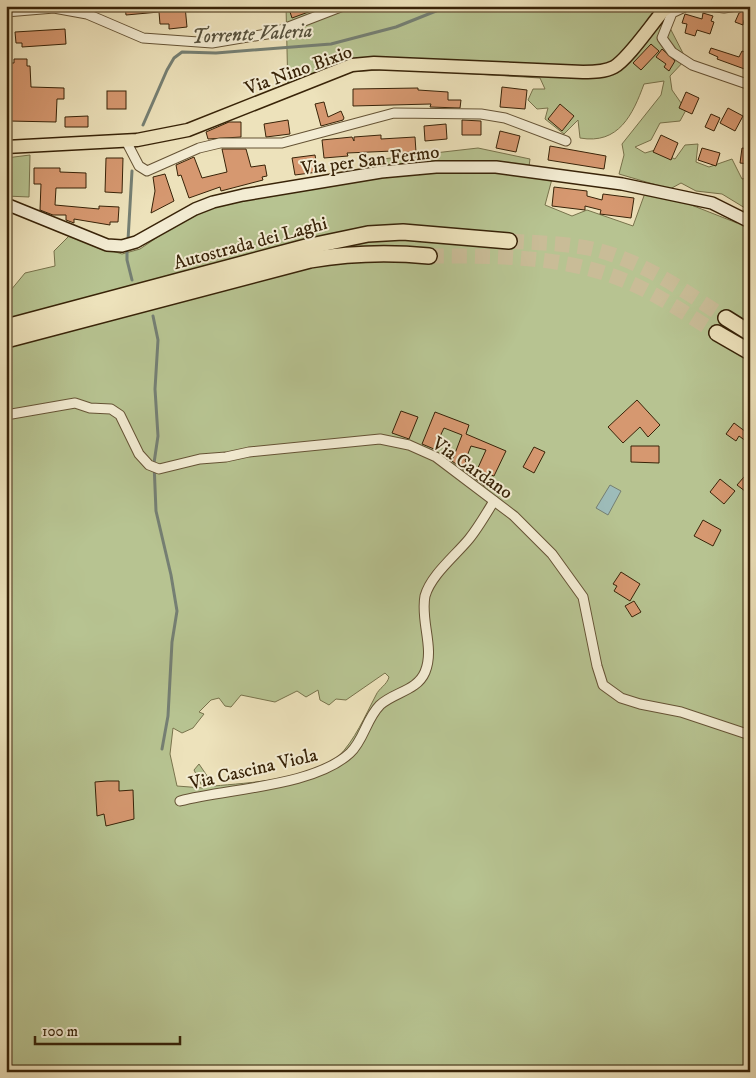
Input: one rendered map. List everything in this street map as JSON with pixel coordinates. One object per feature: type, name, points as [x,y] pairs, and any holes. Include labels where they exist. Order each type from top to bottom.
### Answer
[{"type":"highway","name":"Autostrada dei Laghi","points":[[6,340],[308,254],[368,234],[403,232],[509,242]]},
{"type":"highway","name":"Autostrada dei Laghi","points":[[6,327],[308,254],[388,252],[429,256]]},
{"type":"highway","points":[[726,318],[750,333]]},
{"type":"highway","points":[[717,332],[750,352]]},
{"type":"main road","name":"Via Nino Bixio","points":[[6,147],[126,141],[164,136],[208,124],[352,65],[374,63],[583,72],[604,71],[614,67],[622,60],[663,10],[670,6]]},
{"type":"main road","name":"Via per San Fermo","points":[[6,204],[107,245],[122,246],[136,242],[195,209],[213,202],[243,195],[381,172],[436,167],[496,167],[622,184],[689,198],[712,203],[750,222]]},
{"type":"street","points":[[6,12],[54,8],[87,14],[143,38],[212,43],[274,33],[344,6]]},
{"type":"street","points":[[687,6],[672,13],[662,38],[672,52],[692,64],[750,85]]},
{"type":"street","points":[[708,6],[724,8],[737,6]]},
{"type":"street","points":[[126,141],[139,166],[147,171],[199,148],[220,143],[282,143],[394,113],[481,114],[505,118],[566,141]]},
{"type":"street","name":"Via Cardano","points":[[6,415],[75,402],[90,408],[111,409],[120,415],[132,443],[149,466],[159,469],[200,459],[226,457],[249,452],[380,439],[410,445],[436,457],[514,516],[552,554],[583,598],[597,666],[603,685],[621,698],[640,704],[681,712],[750,735]]},
{"type":"street","name":"Via Cascina Viola","points":[[180,801],[206,794],[244,789],[300,777],[328,768],[356,747],[373,713],[384,702],[420,681],[426,670],[428,640],[424,608],[426,595],[436,576],[470,537],[494,501]]},
{"type":"green space","points":[[286,6],[679,6],[670,28],[686,59],[670,76],[672,90],[686,110],[680,121],[660,123],[651,140],[635,147],[645,153],[655,150],[675,159],[685,145],[698,144],[696,162],[709,167],[732,159],[742,179],[750,177],[750,1072],[6,1072],[6,296],[25,273],[55,266],[54,251],[72,233],[90,244],[122,254],[140,249],[171,228],[220,202],[353,180],[365,161],[478,148],[530,159],[528,174],[552,179],[545,205],[572,216],[587,210],[633,226],[645,193],[676,199],[737,223],[745,208],[722,194],[696,191],[681,183],[670,189],[619,174],[624,155],[622,144],[661,95],[664,81],[644,84],[635,106],[622,125],[605,137],[593,139],[580,138],[578,120],[564,134],[545,119],[548,108],[537,109],[528,100],[533,89],[545,89],[540,78],[395,69],[349,72],[288,93]],"holes":[[[385,673],[389,677],[377,693],[350,743],[338,757],[328,764],[314,770],[280,779],[214,786],[199,764],[194,770],[203,788],[177,786],[170,754],[173,728],[182,733],[193,728],[204,714],[199,712],[211,700],[219,698],[225,706],[231,707],[241,695],[275,702],[297,691],[306,697],[318,690],[320,700],[329,705],[336,699],[346,700]]]},
{"type":"green space","points":[[30,155],[29,197],[6,196],[6,158]]},
{"type":"water","points":[[610,485],[621,491],[608,515],[596,508]]},
{"type":"building","points":[[125,6],[185,6],[187,27],[169,29],[169,24],[160,24],[159,12],[126,15]]},
{"type":"building","points":[[288,6],[325,6],[292,18]]},
{"type":"building","points":[[743,11],[750,12],[750,22],[744,20],[743,25],[735,22],[739,13]]},
{"type":"building","points":[[703,13],[713,16],[711,21],[714,22],[710,34],[697,30],[695,36],[685,33],[687,24],[682,23],[685,14],[702,19]]},
{"type":"building","points":[[65,29],[66,44],[22,47],[22,43],[16,43],[15,32]]},
{"type":"building","points":[[651,44],[659,51],[641,70],[633,63]]},
{"type":"building","points":[[711,48],[739,57],[742,51],[750,54],[750,71],[717,59],[718,57],[709,53]]},
{"type":"building","points":[[662,49],[675,61],[669,71],[664,67],[666,64],[656,57]]},
{"type":"building","points":[[14,59],[27,59],[27,66],[30,66],[31,87],[64,88],[64,99],[57,99],[56,122],[9,121],[10,63],[14,63]]},
{"type":"building","points":[[502,87],[527,90],[525,109],[500,107]]},
{"type":"building","points":[[418,88],[418,90],[448,92],[448,100],[461,100],[460,108],[430,107],[431,104],[353,106],[353,89]]},
{"type":"building","points":[[107,91],[126,91],[126,109],[107,109]]},
{"type":"building","points":[[686,92],[699,98],[692,114],[679,108]]},
{"type":"building","points":[[324,102],[328,117],[341,111],[343,120],[321,126],[315,104]]},
{"type":"building","points":[[560,104],[574,116],[562,131],[548,119]]},
{"type":"building","points":[[728,108],[743,116],[735,131],[720,123]]},
{"type":"building","points":[[711,114],[720,118],[714,131],[705,127]]},
{"type":"building","points":[[88,116],[88,127],[65,127],[65,117]]},
{"type":"building","points":[[288,120],[290,134],[266,137],[264,124]]},
{"type":"building","points":[[462,120],[481,121],[481,135],[462,135]]},
{"type":"building","points":[[229,122],[241,122],[241,137],[208,139],[206,132]]},
{"type":"building","points":[[446,124],[447,139],[425,141],[424,126]]},
{"type":"building","points":[[500,131],[520,136],[516,152],[496,148]]},
{"type":"building","points":[[381,135],[381,139],[415,137],[416,152],[347,153],[348,156],[324,158],[322,140],[352,137],[354,141],[354,137]]},
{"type":"building","points":[[661,135],[678,143],[671,160],[653,152]]},
{"type":"building","points":[[550,146],[606,156],[604,169],[548,160]]},
{"type":"building","points":[[702,148],[720,153],[716,166],[698,160]]},
{"type":"building","points":[[742,148],[750,149],[750,164],[740,163]]},
{"type":"building","points":[[222,149],[246,149],[251,167],[265,165],[267,176],[262,177],[263,180],[221,191],[220,187],[189,198],[181,175],[178,176],[176,165],[194,157],[202,178],[227,172]]},
{"type":"building","points":[[315,155],[318,172],[295,175],[292,158]]},
{"type":"building","points":[[106,158],[123,158],[122,193],[105,192]]},
{"type":"building","points":[[34,168],[60,168],[60,172],[86,173],[86,188],[56,188],[55,205],[99,209],[99,206],[119,207],[118,222],[110,222],[110,225],[74,219],[74,223],[66,220],[66,215],[53,215],[40,210],[41,184],[34,184]]},
{"type":"building","points":[[165,174],[174,201],[151,213],[155,191],[153,177]]},
{"type":"building","points":[[554,187],[587,191],[587,196],[602,200],[603,194],[634,198],[631,218],[600,214],[601,210],[585,206],[585,210],[552,206]]},
{"type":"building","points":[[637,400],[660,425],[648,437],[640,427],[623,443],[608,427]]},
{"type":"building","points":[[401,411],[418,417],[409,439],[392,433]]},
{"type":"building","points":[[435,412],[469,425],[466,434],[506,451],[494,476],[491,475],[486,487],[452,461],[462,435],[444,428],[434,449],[422,444]],"holes":[[[471,446],[486,450],[477,470],[465,461]]]},
{"type":"building","points":[[734,423],[750,435],[750,444],[739,436],[736,441],[726,434]]},
{"type":"building","points":[[631,446],[659,446],[659,463],[631,462]]},
{"type":"building","points":[[534,447],[545,452],[534,473],[523,467]]},
{"type":"building","points":[[750,470],[750,495],[737,485]]},
{"type":"building","points":[[720,479],[735,491],[724,504],[710,492]]},
{"type":"building","points":[[703,520],[721,530],[713,546],[694,536]]},
{"type":"building","points":[[621,572],[640,584],[630,601],[614,591],[617,586],[613,584]]},
{"type":"building","points":[[634,601],[641,612],[632,617],[625,606]]},
{"type":"building","points":[[119,781],[119,791],[133,790],[134,819],[106,826],[104,814],[97,816],[95,782]]},
{"type":"waterway","name":"Torrente Valeria","points":[[143,125],[167,70],[174,58],[182,52],[216,53],[331,44],[396,27],[441,9],[461,6]]},
{"type":"waterway","points":[[128,240],[132,171]]},
{"type":"waterway","points":[[127,248],[127,260],[132,280]]},
{"type":"waterway","points":[[153,316],[158,340],[155,389],[158,436],[154,463],[156,511],[171,575],[177,611],[172,642],[168,716],[162,749]]},
{"type":"tunnel","points":[[509,241],[575,246],[614,255],[648,270],[726,318]]},
{"type":"tunnel","points":[[429,256],[530,259],[555,262],[604,273],[640,287],[717,333]]}]
